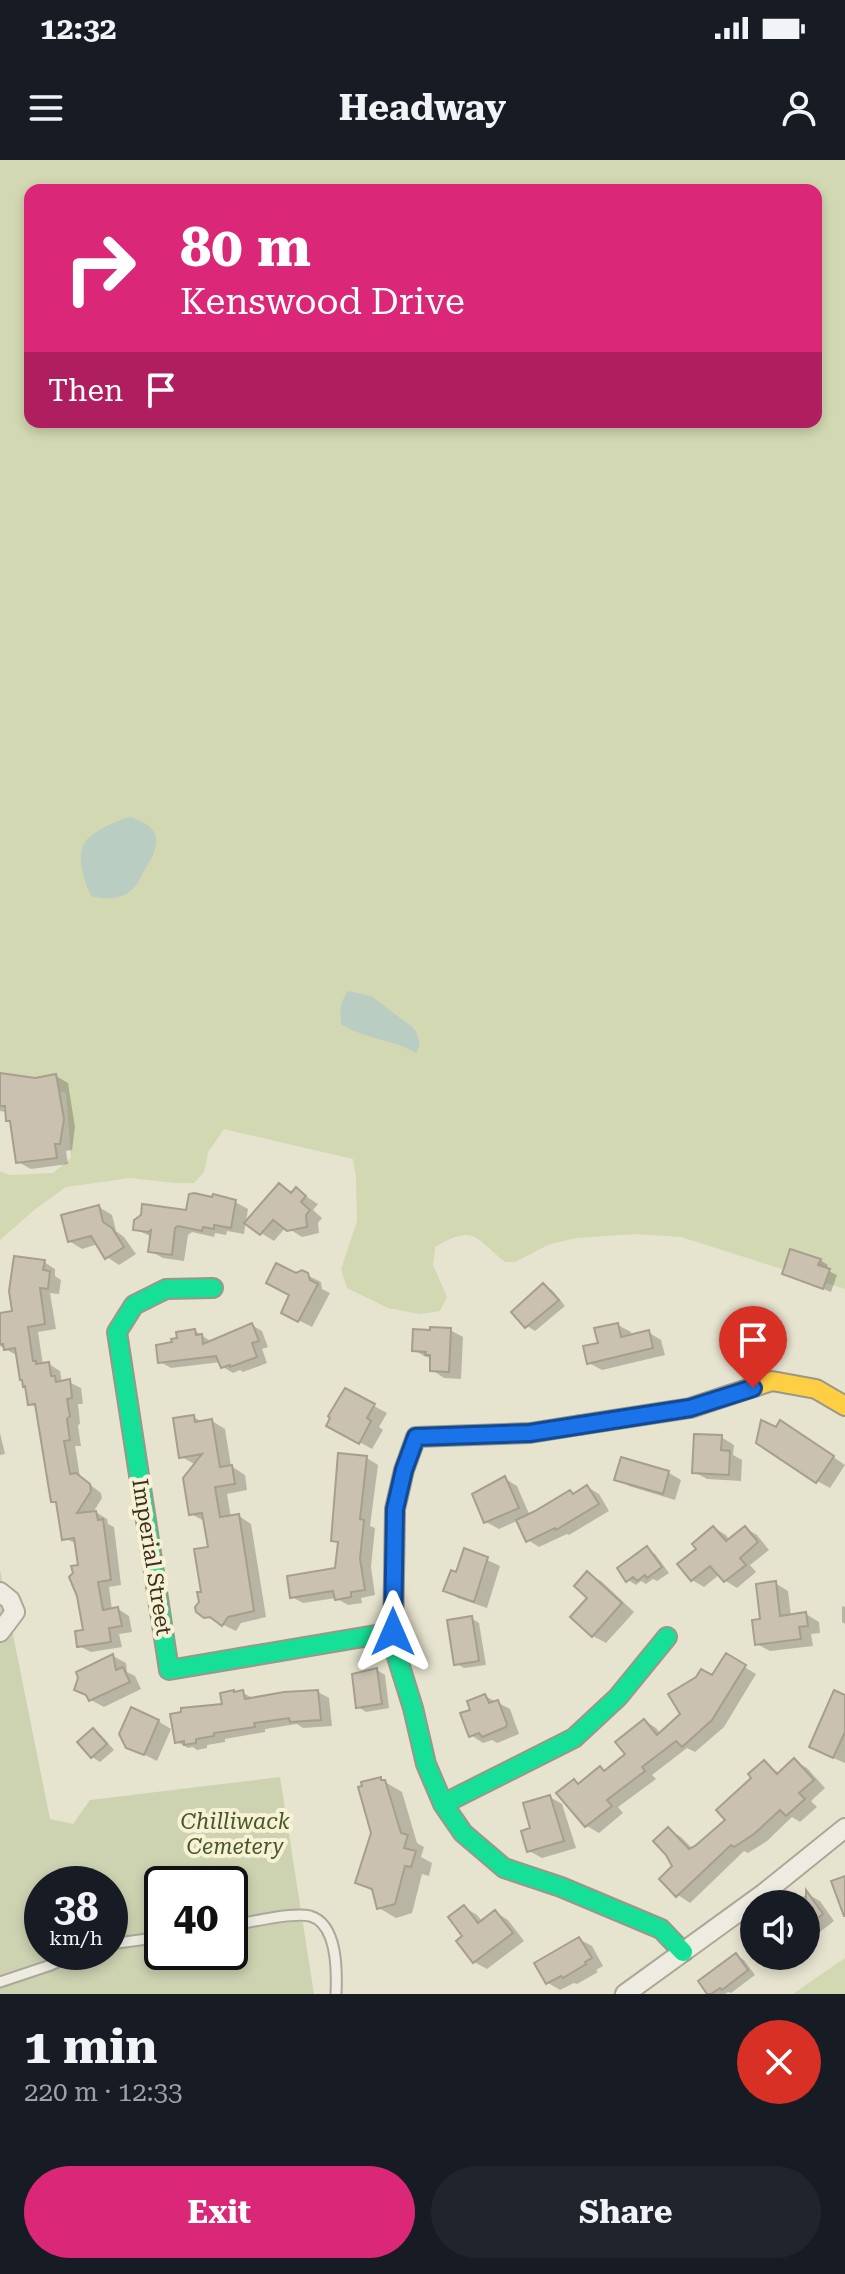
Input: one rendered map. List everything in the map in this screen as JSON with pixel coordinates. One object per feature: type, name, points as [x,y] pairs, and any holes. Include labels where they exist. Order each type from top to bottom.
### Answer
[{"type":"street","name":"Imperial Street","points":[[213,1288],[166,1289],[134,1305],[117,1332],[169,1670],[393,1632]]},
{"type":"street","points":[[683,1952],[661,1929],[649,1923],[561,1887],[504,1868],[463,1833],[443,1804],[426,1764],[393,1644],[395,1509],[404,1470],[416,1437],[530,1433],[675,1410],[772,1381],[816,1389],[845,1406]]},
{"type":"street","points":[[0,1592],[10,1600],[15,1612],[0,1632]]},
{"type":"street","points":[[443,1804],[574,1738],[618,1697],[667,1637]]},
{"type":"street","points":[[625,1994],[763,1894],[845,1828]]},
{"type":"lane","points":[[248,1923],[311,1916],[321,1923],[332,1940],[337,1965],[336,1994]]},
{"type":"lane","points":[[0,1982],[36,1970]]},
{"type":"green space","points":[[0,160],[845,160],[845,1289],[681,1237],[635,1234],[576,1238],[550,1244],[515,1262],[505,1262],[480,1240],[467,1235],[435,1247],[433,1265],[447,1297],[440,1311],[420,1314],[388,1308],[347,1288],[341,1269],[357,1221],[353,1159],[224,1129],[208,1152],[204,1172],[194,1183],[130,1178],[66,1187],[0,1240],[0,1171],[9,1175],[53,1173],[71,1158],[66,1093],[0,1078]]},
{"type":"green space","name":"Chilliwack Cemetery","points":[[0,1570],[50,1819],[73,1824],[90,1800],[280,1777],[314,1994],[0,1994]]},
{"type":"green space","points":[[845,1958],[845,1994],[793,1994]]},
{"type":"shaded area","points":[[131,817],[150,827],[154,833],[154,853],[136,885],[125,895],[110,898],[91,896],[81,865],[83,846],[97,831]]},
{"type":"shaded area","points":[[348,991],[371,996],[412,1027],[419,1040],[416,1053],[341,1024],[341,1007]]},
{"type":"building","points":[[0,1073],[35,1078],[56,1074],[64,1119],[60,1144],[55,1144],[57,1158],[16,1163],[10,1121],[6,1121],[5,1106],[0,1106]]},
{"type":"building","points":[[279,1183],[291,1193],[296,1187],[306,1196],[301,1202],[310,1210],[306,1215],[307,1227],[287,1231],[273,1220],[260,1235],[244,1223]]},
{"type":"building","points":[[189,1194],[236,1200],[231,1228],[214,1225],[214,1229],[203,1227],[202,1231],[178,1226],[175,1228],[172,1255],[148,1252],[151,1230],[133,1230],[134,1220],[141,1215],[142,1204],[186,1210]]},
{"type":"building","points":[[99,1205],[103,1222],[112,1228],[124,1247],[105,1259],[91,1236],[68,1242],[61,1215]]},
{"type":"building","points":[[790,1249],[821,1259],[818,1265],[830,1269],[823,1289],[782,1274]]},
{"type":"building","points":[[14,1256],[45,1260],[43,1270],[50,1271],[48,1289],[40,1288],[45,1324],[28,1327],[33,1361],[36,1364],[49,1362],[51,1376],[55,1376],[56,1382],[70,1379],[72,1398],[67,1399],[70,1416],[67,1419],[70,1440],[64,1441],[70,1474],[76,1473],[90,1484],[91,1491],[77,1513],[96,1511],[98,1520],[103,1519],[111,1580],[98,1582],[103,1610],[118,1607],[122,1626],[109,1628],[111,1642],[77,1647],[75,1631],[83,1630],[77,1596],[69,1577],[73,1573],[71,1566],[78,1565],[74,1538],[62,1540],[56,1502],[51,1502],[35,1404],[28,1405],[15,1348],[4,1350],[3,1344],[0,1344],[0,1313],[12,1311],[9,1291]]},
{"type":"building","points":[[276,1263],[296,1273],[302,1270],[308,1273],[310,1280],[318,1284],[298,1322],[281,1313],[289,1295],[266,1283]]},
{"type":"building","points":[[543,1283],[559,1300],[525,1328],[511,1312]]},
{"type":"building","points":[[252,1323],[259,1341],[252,1343],[257,1357],[221,1368],[216,1356],[158,1363],[156,1345],[172,1342],[171,1339],[177,1338],[176,1332],[195,1329],[196,1335],[202,1334],[203,1344]]},
{"type":"building","points":[[618,1323],[621,1337],[649,1330],[653,1348],[587,1364],[583,1346],[598,1343],[594,1328]]},
{"type":"building","points":[[430,1327],[451,1328],[449,1372],[430,1371],[430,1355],[412,1351],[413,1329],[430,1330]]},
{"type":"building","points":[[345,1388],[375,1404],[367,1418],[371,1421],[359,1444],[326,1426],[328,1416]]},
{"type":"building","points":[[194,1415],[195,1422],[212,1419],[220,1467],[232,1465],[235,1484],[215,1487],[220,1517],[239,1514],[254,1611],[228,1617],[222,1626],[210,1617],[204,1618],[195,1607],[199,1602],[197,1592],[201,1592],[194,1549],[208,1547],[202,1513],[189,1515],[183,1478],[202,1454],[179,1458],[173,1418]]},
{"type":"building","points":[[761,1420],[776,1427],[780,1420],[834,1456],[816,1483],[756,1443]]},
{"type":"building","points":[[694,1434],[722,1435],[721,1450],[730,1451],[729,1475],[692,1473]]},
{"type":"building","points":[[338,1453],[367,1456],[360,1519],[364,1520],[360,1559],[365,1590],[351,1592],[351,1597],[335,1600],[333,1591],[290,1598],[287,1576],[335,1568],[338,1542],[331,1541]]},
{"type":"building","points":[[621,1457],[669,1471],[663,1494],[614,1480]]},
{"type":"building","points":[[505,1476],[519,1508],[484,1523],[472,1494]]},
{"type":"building","points":[[587,1485],[599,1504],[556,1530],[526,1542],[516,1520],[570,1490],[573,1494]]},
{"type":"building","points":[[713,1526],[726,1541],[745,1526],[758,1542],[740,1558],[746,1565],[724,1582],[710,1566],[691,1581],[677,1564],[696,1549],[692,1544]]},
{"type":"building","points":[[647,1546],[662,1567],[647,1578],[645,1575],[637,1581],[633,1577],[626,1582],[617,1568]]},
{"type":"building","points":[[464,1548],[488,1557],[474,1602],[443,1591],[451,1570],[456,1572]]},
{"type":"building","points":[[587,1571],[622,1603],[592,1637],[570,1617],[587,1598],[574,1586]]},
{"type":"building","points":[[776,1581],[780,1616],[806,1612],[808,1626],[799,1627],[801,1639],[755,1645],[752,1620],[760,1619],[756,1584]]},
{"type":"building","points":[[472,1616],[479,1661],[454,1665],[447,1620]]},
{"type":"building","points":[[726,1653],[746,1665],[712,1720],[682,1747],[676,1741],[642,1767],[645,1771],[607,1800],[612,1806],[585,1827],[556,1793],[574,1779],[578,1784],[600,1766],[604,1771],[625,1754],[615,1742],[644,1719],[657,1735],[680,1714],[668,1694],[696,1677],[701,1669],[712,1675]]},
{"type":"building","points":[[113,1654],[116,1670],[123,1667],[130,1682],[89,1701],[86,1695],[74,1690],[78,1678],[76,1672]]},
{"type":"building","points":[[377,1668],[382,1704],[356,1708],[352,1674]]},
{"type":"building","points":[[243,1690],[245,1699],[318,1690],[321,1720],[290,1722],[289,1718],[254,1723],[255,1727],[214,1733],[214,1736],[196,1739],[196,1743],[175,1743],[170,1714],[181,1712],[181,1708],[222,1704],[220,1693]]},
{"type":"building","points":[[834,1690],[845,1695],[845,1732],[833,1758],[809,1747]]},
{"type":"building","points":[[485,1694],[489,1703],[498,1700],[506,1727],[482,1737],[479,1733],[469,1737],[460,1713],[470,1710],[467,1701]]},
{"type":"building","points":[[131,1707],[159,1720],[144,1755],[126,1748],[119,1734]]},
{"type":"building","points":[[93,1728],[107,1744],[91,1758],[77,1742]]},
{"type":"building","points":[[794,1758],[814,1780],[799,1793],[805,1799],[786,1816],[780,1810],[754,1834],[734,1847],[731,1845],[676,1897],[659,1879],[672,1866],[653,1841],[668,1827],[689,1849],[695,1846],[725,1820],[716,1810],[751,1778],[748,1774],[764,1760],[777,1774]]},
{"type":"building","points":[[381,1777],[385,1780],[401,1833],[408,1835],[404,1848],[416,1851],[411,1867],[405,1866],[395,1904],[377,1909],[372,1889],[355,1883],[371,1833],[358,1787],[362,1786],[361,1782]]},
{"type":"building","points":[[550,1795],[564,1841],[527,1852],[521,1831],[530,1828],[523,1803]]},
{"type":"building","points":[[845,1876],[845,1916],[844,1916],[831,1881]]},
{"type":"building","points":[[464,1905],[478,1923],[495,1910],[513,1933],[473,1963],[456,1941],[462,1936],[448,1917]]},
{"type":"building","points":[[579,1937],[592,1958],[563,1978],[561,1976],[546,1984],[534,1963]]},
{"type":"building","points":[[736,1953],[740,1959],[740,1970],[748,1970],[722,1990],[720,1988],[711,1994],[707,1994],[698,1981]]},
{"type":"traffic: fast","points":[[213,1288],[166,1289],[134,1305],[117,1332],[169,1670],[393,1632]]},
{"type":"traffic: fast","points":[[580,1425],[530,1433],[416,1437],[395,1509],[393,1644],[426,1764],[443,1804],[463,1833],[504,1868],[561,1887],[661,1929],[683,1952]]},
{"type":"traffic: fast","points":[[443,1804],[574,1738],[618,1697],[667,1637]]},
{"type":"traffic: slow","points":[[580,1425],[690,1408],[772,1381],[816,1389],[845,1406]]},
{"type":"route","points":[[393,1632],[395,1509],[416,1437],[530,1433],[690,1408],[753,1388]]}]
